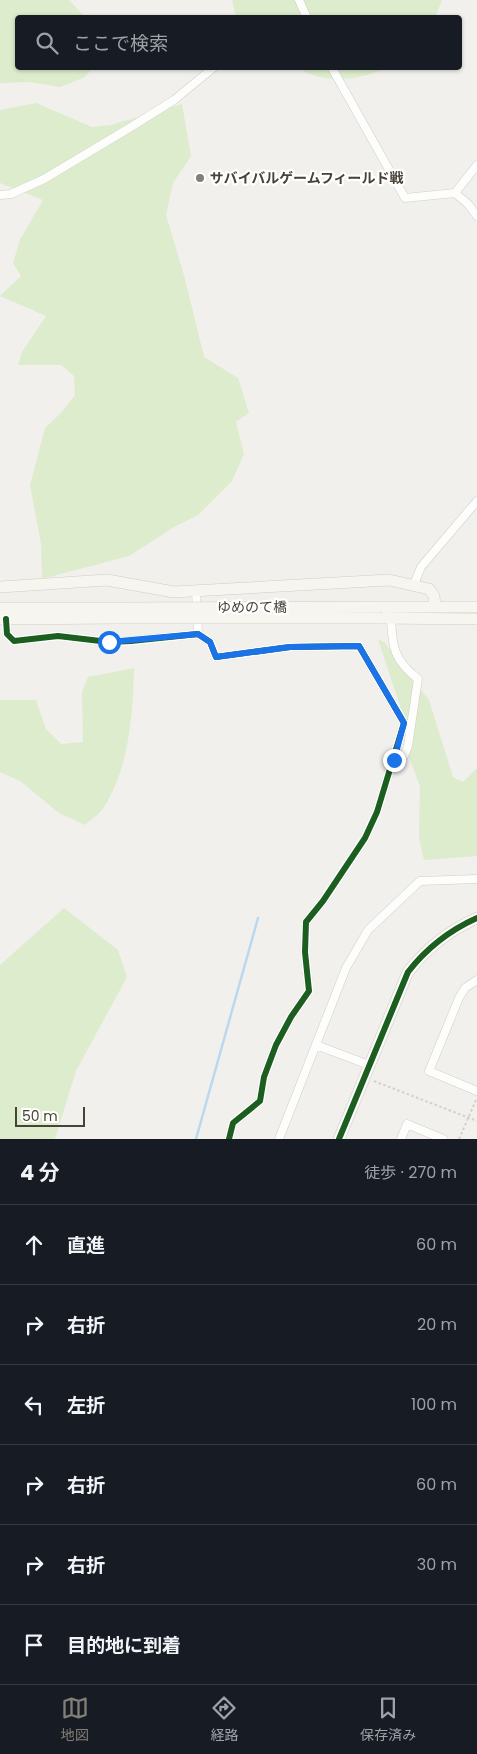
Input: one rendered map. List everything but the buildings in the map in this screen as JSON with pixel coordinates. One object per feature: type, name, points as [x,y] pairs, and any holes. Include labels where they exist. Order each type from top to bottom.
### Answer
[{"type":"street","points":[[299,0],[306,15]]},
{"type":"street","points":[[0,195],[11,194],[44,179],[174,100],[211,70]]},
{"type":"street","points":[[333,70],[405,198],[455,193],[468,204],[477,216]]},
{"type":"street","points":[[455,193],[477,165]]},
{"type":"street","points":[[414,584],[421,567],[477,501]]},
{"type":"street","points":[[0,587],[107,580],[164,591],[389,580],[430,589],[434,596],[435,607]]},
{"type":"street","points":[[196,590],[198,634]]},
{"type":"street","points":[[381,613],[435,607],[477,606]]},
{"type":"street","points":[[0,608],[120,613]]},
{"type":"street","points":[[120,613],[3,619],[7,634],[14,641],[58,636],[109,642],[198,634],[210,642],[216,657],[290,647],[359,646],[404,723],[377,812],[365,838],[323,901],[306,922],[305,952],[310,991],[291,1017],[276,1045],[264,1077],[260,1101],[233,1123],[229,1139]]},
{"type":"street","name":"ゆめのて橋","points":[[120,613],[381,613]]},
{"type":"street","points":[[381,613],[391,618],[477,619]]},
{"type":"street","points":[[391,618],[394,650],[403,667],[418,679],[408,746],[404,756],[394,760]]},
{"type":"street","points":[[279,1139],[346,968],[368,930],[420,881],[477,879]]},
{"type":"street","points":[[339,1139],[408,972],[416,961],[449,933],[477,918]]},
{"type":"street","points":[[477,980],[465,988],[459,998],[429,1071],[477,1091]]},
{"type":"street","points":[[316,1045],[369,1065]]},
{"type":"street","points":[[402,1139],[407,1124],[443,1139]]},
{"type":"path","points":[[364,1077],[477,1121]]},
{"type":"path","points":[[459,1139],[477,1096]]},
{"type":"green space","points":[[0,0],[69,0],[83,15],[15,15],[15,70],[91,70],[85,77],[60,87],[30,82],[0,83]]},
{"type":"green space","points":[[232,0],[442,0],[436,15],[236,15]]},
{"type":"green space","points":[[303,70],[380,70],[365,76],[341,79],[318,77]]},
{"type":"green space","points":[[36,103],[92,127],[111,125],[182,104],[191,156],[173,183],[166,215],[185,279],[204,357],[238,378],[249,413],[236,422],[244,454],[232,481],[198,515],[176,526],[129,556],[42,579],[41,544],[30,485],[45,428],[62,412],[75,395],[74,376],[61,365],[18,365],[22,352],[46,316],[0,296],[21,276],[13,263],[20,240],[43,200],[0,183],[0,110]]},
{"type":"green space","points":[[378,639],[385,643],[429,700],[453,777],[463,782],[477,768],[477,856],[424,860],[419,838],[420,786],[408,755],[410,724],[402,712]]},
{"type":"green space","points":[[134,668],[131,723],[124,760],[111,794],[102,810],[85,825],[59,813],[20,781],[0,772],[0,700],[36,700],[46,729],[61,744],[83,742],[82,692],[88,677]]},
{"type":"green space","points":[[64,908],[118,950],[127,977],[76,1071],[55,1139],[0,1139],[0,965]]},
{"type":"waterway","points":[[196,1139],[258,918]]},
{"type":"cycle path","points":[[6,619],[7,634],[14,641],[58,636],[109,642],[198,634],[210,642],[216,657],[290,647],[359,646],[404,723],[377,812],[365,838],[323,901],[306,922],[305,952],[309,991],[291,1017],[276,1045],[264,1077],[260,1101],[233,1123],[229,1139]]},
{"type":"cycle path","points":[[339,1139],[408,972],[439,941],[457,928],[477,918]]},
{"type":"place","name":"サバイバルゲームフィールド戦","points":[[200,178]]},
{"type":"route","points":[[109,642],[198,634],[210,642],[216,657],[290,647],[359,646],[404,723],[394,760]]}]
